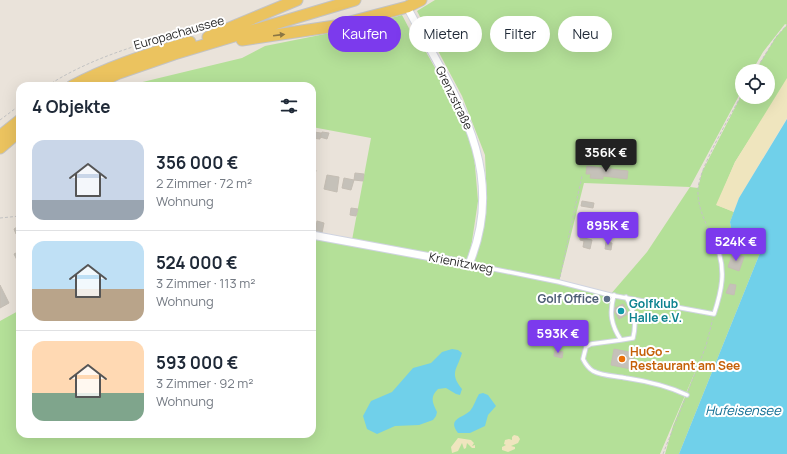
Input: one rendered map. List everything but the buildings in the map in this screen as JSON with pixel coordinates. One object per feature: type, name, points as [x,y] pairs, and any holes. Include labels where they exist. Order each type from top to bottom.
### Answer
[{"type":"main road","points":[[210,40],[297,0]]},
{"type":"main road","name":"Europachaussee","points":[[81,82],[117,65],[149,53],[210,40],[298,17],[355,0]]},
{"type":"main road","points":[[210,40],[301,33],[335,26],[407,7],[420,0]]},
{"type":"main road","name":"Europachaussee","points":[[101,82],[128,70],[210,40]]},
{"type":"main road","points":[[0,136],[16,123]]},
{"type":"main road","points":[[0,148],[16,134]]},
{"type":"street","name":"Grenzstraße","points":[[407,7],[468,122],[478,152],[483,190],[481,225],[476,246],[469,264]]},
{"type":"street","name":"Krienitzweg","points":[[316,236],[469,264]]},
{"type":"lane","points":[[714,314],[722,284],[723,274],[722,260],[717,247]]},
{"type":"lane","name":"Krienitzweg","points":[[469,264],[559,282],[612,295],[714,314]]},
{"type":"lane","points":[[612,295],[610,315],[615,332],[621,340]]},
{"type":"lane","points":[[626,297],[633,311],[635,330],[634,338],[591,344],[586,347],[583,359],[588,367],[593,371],[677,390],[687,395]]},
{"type":"path","points":[[53,82],[66,73],[139,44],[217,24]]},
{"type":"path","points":[[759,64],[776,37],[787,25]]},
{"type":"path","points":[[717,247],[699,204],[698,188],[702,172],[737,104]]},
{"type":"path","points":[[0,119],[16,108]]},
{"type":"path","points":[[559,282],[582,176]]},
{"type":"path","points":[[0,218],[16,216]]},
{"type":"path","points":[[664,454],[673,426],[706,346],[714,314]]},
{"type":"green space","points":[[435,0],[787,0],[787,25],[785,24],[763,52],[756,64],[735,64],[735,103],[690,187],[698,188],[702,172],[737,104],[772,104],[735,162],[717,205],[734,212],[730,222],[733,238],[747,248],[764,243],[679,454],[665,454],[673,426],[701,358],[660,454],[0,454],[0,321],[16,312],[16,438],[316,438],[316,237],[352,240],[371,138],[316,128],[316,82],[143,82],[242,58],[265,46],[328,33],[328,52],[401,52],[401,16],[398,16],[402,15],[409,28],[409,52],[426,52],[464,121],[474,155],[478,201],[469,261],[487,203],[485,155],[462,96],[439,52],[482,52],[482,16],[420,16],[417,11]],"holes":[[[584,183],[690,187],[647,252],[610,295],[559,282]]]},
{"type":"green space","points":[[787,25],[787,81],[775,100],[775,64],[759,64],[776,37]]},
{"type":"sand","points":[[787,78],[787,118],[739,198],[734,212],[716,205],[735,162],[771,104],[775,104],[775,97]]},
{"type":"sand","points":[[514,435],[518,436],[520,439],[518,443],[511,446],[515,447],[515,449],[508,452],[502,450],[502,447],[506,445],[504,444],[505,440],[512,440]]},
{"type":"sand","points":[[458,438],[471,440],[474,443],[472,446],[475,445],[475,448],[472,448],[467,443],[466,448],[464,449],[462,443],[458,451],[452,453],[451,447]]},
{"type":"water","name":"Hufeisensee","points":[[787,119],[787,454],[679,454],[764,243],[747,248],[733,238],[730,222],[739,198]]},
{"type":"water","points":[[452,349],[458,350],[462,353],[455,371],[456,379],[462,389],[460,395],[446,388],[438,389],[433,397],[433,402],[437,412],[433,420],[419,425],[395,426],[377,434],[367,429],[363,416],[371,401],[392,392],[413,368],[431,363],[442,352]]},
{"type":"water","points":[[483,393],[488,395],[496,406],[488,415],[485,426],[470,433],[458,433],[454,425],[455,422],[457,419],[470,411],[479,394]]},
{"type":"place","name":"Golf Office","points":[[607,299]]},
{"type":"place","name":"Golfklub Halle e.V.","points":[[621,311]]},
{"type":"place","name":"HuGo - Restaurant am See","points":[[622,359]]}]
